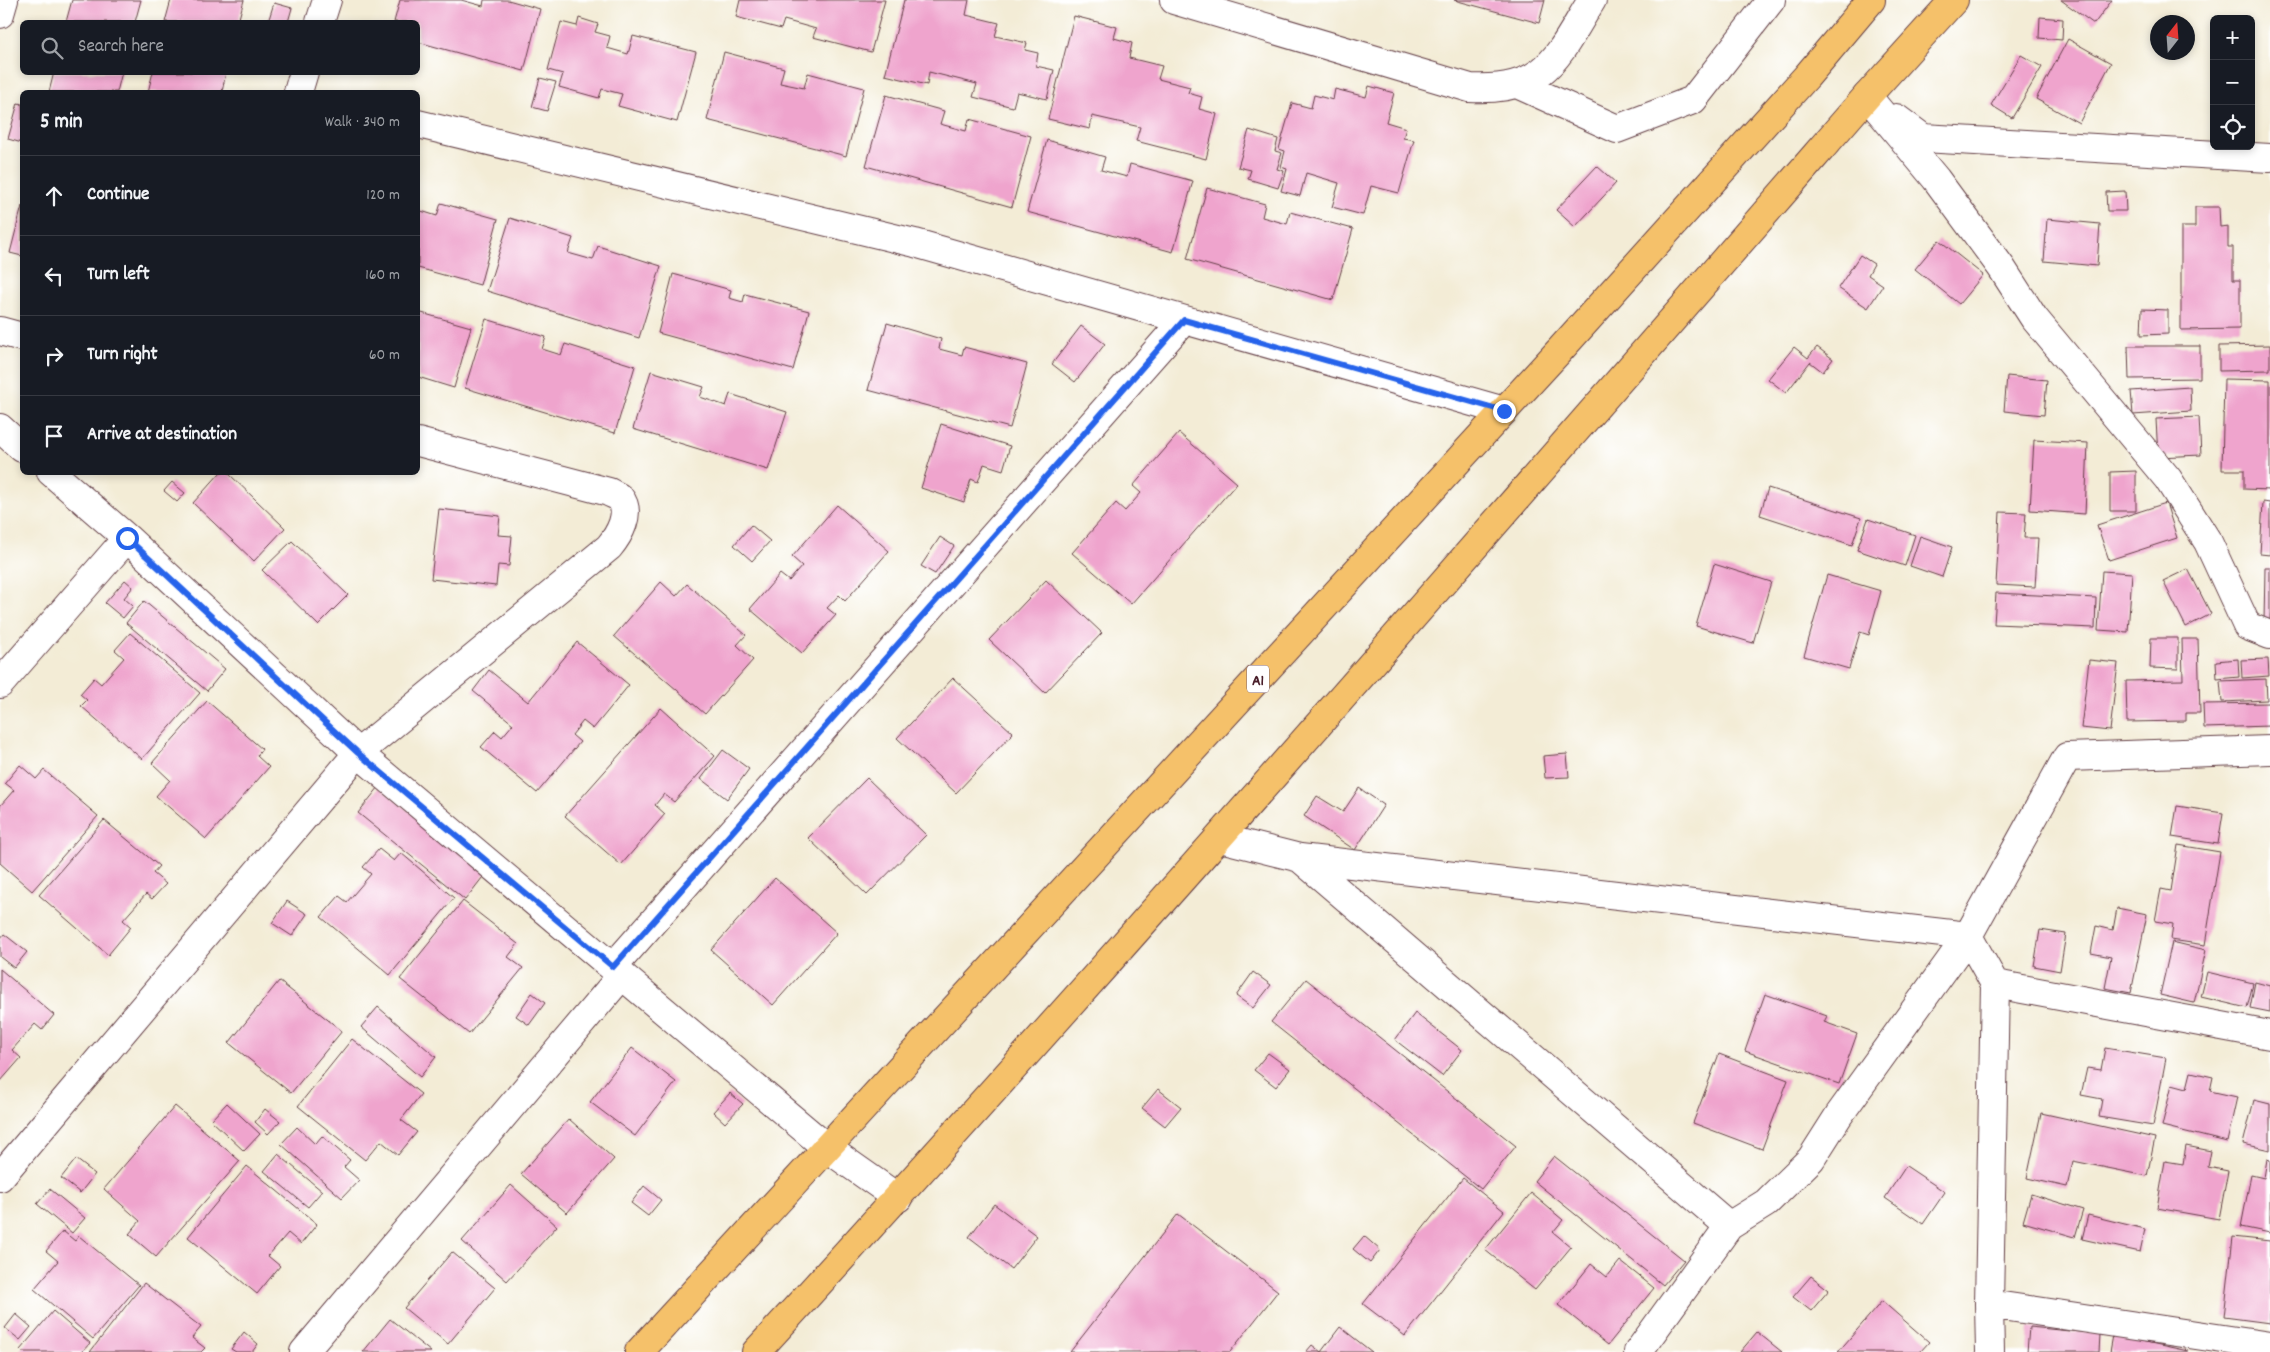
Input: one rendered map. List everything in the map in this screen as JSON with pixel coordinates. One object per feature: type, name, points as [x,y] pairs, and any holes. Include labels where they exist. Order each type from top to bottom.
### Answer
[{"type":"highway","name":"A1","points":[[639,1352],[1504,411],[1807,76],[1871,0]]},
{"type":"highway","points":[[756,1352],[898,1198],[1220,838],[1867,96],[1954,0]]},
{"type":"street","points":[[0,14],[4,0]]},
{"type":"street","points":[[321,20],[327,0]]},
{"type":"street","points":[[1174,0],[1470,88],[1493,89],[1517,84],[1537,75],[1554,62],[1592,0]]},
{"type":"street","points":[[1517,84],[1617,129],[1693,100],[1770,0]]},
{"type":"street","points":[[299,90],[303,75]]},
{"type":"street","points":[[1867,96],[1923,138],[2270,158]]},
{"type":"street","points":[[1867,96],[1936,179],[2001,267],[2034,318],[2168,480],[2208,542],[2246,626],[2270,635]]},
{"type":"street","points":[[420,124],[914,243],[1504,411]]},
{"type":"street","points":[[304,1352],[618,971],[1184,320]]},
{"type":"street","points":[[0,331],[20,336]]},
{"type":"street","points":[[0,428],[20,446]]},
{"type":"street","points":[[0,1177],[358,753],[609,546],[618,536],[623,522],[624,509],[620,498],[609,492],[420,443]]},
{"type":"street","points":[[54,475],[127,538],[358,753],[827,1148],[898,1198]]},
{"type":"street","points":[[0,684],[127,538]]},
{"type":"street","points":[[1638,1352],[1729,1226],[1766,1203],[1811,1159],[1839,1115],[1968,936],[2067,757],[2270,750]]},
{"type":"street","points":[[1220,838],[1300,858],[1968,936]]},
{"type":"street","points":[[1300,858],[1729,1226]]},
{"type":"street","points":[[1968,936],[1995,984],[1989,1304],[1990,1352]]},
{"type":"street","points":[[1995,984],[2270,1034]]},
{"type":"street","points":[[1989,1304],[2270,1346]]},
{"type":"building","points":[[72,0],[141,0],[136,20],[67,20]]},
{"type":"building","points":[[171,0],[244,0],[239,20],[166,20]]},
{"type":"building","points":[[400,0],[461,0],[483,6],[484,0],[508,0],[540,9],[524,71],[420,43],[420,20],[395,20]]},
{"type":"building","points":[[740,0],[885,0],[871,52],[813,37],[816,29],[784,20],[781,29],[736,17]]},
{"type":"building","points":[[904,0],[969,0],[966,15],[999,23],[995,36],[1027,43],[1025,50],[1038,53],[1036,66],[1054,70],[1047,99],[1017,92],[1013,107],[973,97],[977,84],[929,72],[927,85],[885,75]]},
{"type":"building","points":[[1454,0],[1545,0],[1539,23]]},
{"type":"building","points":[[2061,0],[2112,0],[2094,24]]},
{"type":"building","points":[[274,3],[292,8],[289,20],[269,20]]},
{"type":"building","points":[[1074,16],[1117,27],[1114,38],[1132,43],[1129,58],[1162,66],[1158,79],[1190,87],[1188,93],[1202,97],[1199,109],[1217,114],[1206,159],[1136,141],[1140,127],[1092,116],[1090,129],[1048,119]]},
{"type":"building","points":[[2040,17],[2063,19],[2062,40],[2039,38]]},
{"type":"building","points":[[579,18],[598,24],[595,32],[610,36],[607,48],[628,54],[633,36],[696,52],[677,122],[618,106],[622,94],[602,89],[599,98],[559,87],[563,74],[548,70],[561,22],[577,26]]},
{"type":"building","points":[[2068,39],[2111,63],[2079,123],[2036,99]]},
{"type":"building","points":[[724,52],[784,68],[780,83],[804,88],[808,73],[864,88],[846,156],[707,120]]},
{"type":"building","points":[[2021,55],[2042,67],[2012,118],[1991,105]]},
{"type":"building","points":[[53,75],[121,75],[118,90],[50,90]]},
{"type":"building","points":[[152,75],[225,75],[222,90],[148,90]]},
{"type":"building","points":[[540,78],[556,82],[547,111],[532,107]]},
{"type":"building","points":[[1369,86],[1394,93],[1386,122],[1406,128],[1403,138],[1414,140],[1399,193],[1371,186],[1363,215],[1332,207],[1339,183],[1306,173],[1300,196],[1281,191],[1287,169],[1281,167],[1285,151],[1279,149],[1292,103],[1311,108],[1314,95],[1333,100],[1335,89],[1366,97]]},
{"type":"building","points":[[886,95],[944,111],[940,124],[966,131],[969,119],[1031,136],[1012,207],[866,166]]},
{"type":"building","points":[[18,103],[20,104],[20,142],[8,139]]},
{"type":"building","points":[[1249,130],[1278,139],[1275,151],[1282,153],[1277,169],[1284,171],[1278,188],[1248,179],[1251,170],[1238,167]]},
{"type":"building","points":[[1047,140],[1105,157],[1101,170],[1127,177],[1130,164],[1193,181],[1173,252],[1027,212]]},
{"type":"building","points":[[1597,166],[1616,183],[1575,227],[1556,210]]},
{"type":"building","points":[[1207,188],[1265,204],[1262,217],[1287,224],[1290,212],[1353,229],[1333,300],[1187,259]]},
{"type":"building","points":[[2125,191],[2126,211],[2107,211],[2106,192]]},
{"type":"building","points":[[441,203],[498,219],[480,285],[420,269],[420,211],[437,216]]},
{"type":"building","points":[[2195,207],[2219,207],[2220,227],[2228,226],[2228,247],[2233,247],[2233,280],[2240,280],[2240,329],[2181,330],[2181,227],[2195,227]]},
{"type":"building","points":[[20,214],[20,256],[10,253]]},
{"type":"building","points":[[510,218],[573,238],[568,253],[593,260],[598,246],[661,266],[639,338],[487,291]]},
{"type":"building","points":[[2047,219],[2100,224],[2097,266],[2044,261]]},
{"type":"building","points":[[1939,240],[1983,275],[1959,304],[1915,269]]},
{"type":"building","points":[[1860,255],[1874,264],[1868,275],[1883,285],[1868,308],[1838,288]]},
{"type":"building","points":[[673,274],[731,290],[729,298],[743,302],[745,294],[809,311],[793,370],[658,333]]},
{"type":"building","points":[[2142,309],[2168,310],[2168,334],[2141,335]]},
{"type":"building","points":[[420,313],[471,327],[454,388],[420,378]]},
{"type":"building","points":[[486,319],[546,337],[542,349],[561,355],[565,344],[635,366],[615,433],[465,388]]},
{"type":"building","points":[[887,323],[941,339],[939,349],[962,355],[964,347],[1027,364],[1010,428],[868,390]]},
{"type":"building","points":[[1081,326],[1105,344],[1075,382],[1052,364]]},
{"type":"building","points":[[2270,345],[2270,370],[2219,371],[2219,346]]},
{"type":"building","points":[[2128,346],[2200,346],[2200,378],[2129,379]]},
{"type":"building","points":[[1794,347],[1808,358],[1817,347],[1833,359],[1823,372],[1810,362],[1786,393],[1768,379]]},
{"type":"building","points":[[651,371],[704,387],[700,397],[726,406],[730,394],[787,412],[768,470],[633,429]]},
{"type":"building","points":[[2007,376],[2047,380],[2044,415],[2004,411]]},
{"type":"building","points":[[2224,379],[2270,380],[2270,490],[2244,489],[2244,470],[2222,470]]},
{"type":"building","points":[[2190,387],[2191,411],[2133,415],[2131,391]]},
{"type":"building","points":[[2199,417],[2201,455],[2158,457],[2156,419]]},
{"type":"building","points":[[941,424],[1010,446],[1003,470],[984,464],[978,482],[971,479],[964,502],[921,488]]},
{"type":"building","points":[[1179,433],[1237,483],[1131,604],[1072,553],[1116,503],[1125,511],[1141,493],[1133,486]]},
{"type":"building","points":[[2034,440],[2088,443],[2085,514],[2030,510]]},
{"type":"building","points":[[2136,471],[2136,511],[2110,511],[2110,472]]},
{"type":"building","points":[[218,475],[230,475],[285,528],[254,561],[193,503]]},
{"type":"building","points":[[172,482],[185,493],[177,502],[164,491]]},
{"type":"building","points":[[1768,488],[1861,518],[1852,545],[1760,515]]},
{"type":"building","points":[[2263,502],[2270,503],[2270,555],[2260,554]]},
{"type":"building","points":[[2166,503],[2177,538],[2109,560],[2097,525]]},
{"type":"building","points":[[837,505],[889,551],[845,601],[839,595],[827,608],[836,615],[802,653],[750,609],[780,574],[789,581],[802,566],[792,557]]},
{"type":"building","points":[[439,509],[500,516],[498,535],[512,536],[509,566],[498,565],[496,586],[431,579]]},
{"type":"building","points":[[2000,512],[2026,513],[2024,538],[2038,538],[2035,587],[1996,585]]},
{"type":"building","points":[[1868,519],[1915,535],[1905,566],[1857,550]]},
{"type":"building","points":[[751,525],[770,541],[752,561],[734,545]]},
{"type":"building","points":[[1920,536],[1952,547],[1942,577],[1910,566]]},
{"type":"building","points":[[940,537],[954,546],[935,574],[921,566]]},
{"type":"building","points":[[292,541],[348,595],[318,625],[262,570]]},
{"type":"building","points":[[1714,564],[1771,582],[1753,643],[1696,626]]},
{"type":"building","points":[[2265,568],[2270,568],[2270,622],[2264,622]]},
{"type":"building","points":[[2188,569],[2211,614],[2186,627],[2163,581]]},
{"type":"building","points":[[2102,571],[2132,573],[2128,632],[2098,630]]},
{"type":"building","points":[[1827,575],[1881,591],[1869,635],[1860,632],[1849,669],[1804,656]]},
{"type":"building","points":[[125,580],[133,587],[124,598],[133,606],[123,618],[105,603]]},
{"type":"building","points":[[1046,580],[1102,633],[1045,693],[989,640]]},
{"type":"building","points":[[661,582],[676,596],[687,584],[746,635],[737,645],[753,660],[705,714],[614,636]]},
{"type":"building","points":[[1996,593],[2096,598],[2095,628],[1994,624]]},
{"type":"building","points":[[144,601],[225,669],[207,691],[126,623]]},
{"type":"building","points":[[130,633],[200,693],[142,759],[81,706],[87,700],[80,694],[94,678],[101,684],[124,658],[115,650]]},
{"type":"building","points":[[2151,638],[2178,638],[2178,669],[2150,668]]},
{"type":"building","points":[[2182,639],[2198,639],[2200,713],[2186,713],[2186,721],[2127,722],[2126,681],[2183,680]]},
{"type":"building","points":[[577,642],[629,685],[593,729],[583,721],[572,735],[580,742],[537,793],[481,747],[495,731],[502,737],[513,724],[473,691],[489,670],[528,702]]},
{"type":"building","points":[[2238,659],[2239,677],[2217,679],[2216,661]]},
{"type":"building","points":[[2268,659],[2269,676],[2242,678],[2241,660]]},
{"type":"building","points":[[2089,660],[2118,663],[2110,731],[2081,728]]},
{"type":"building","points":[[953,678],[1013,733],[956,793],[897,738]]},
{"type":"building","points":[[2266,679],[2267,700],[2222,702],[2220,681]]},
{"type":"building","points":[[207,701],[262,749],[257,756],[269,767],[206,839],[156,796],[170,780],[152,763]]},
{"type":"building","points":[[2270,703],[2270,726],[2204,728],[2203,704]]},
{"type":"building","points":[[661,708],[715,756],[674,802],[664,794],[655,805],[665,814],[621,865],[565,816]]},
{"type":"building","points":[[723,750],[749,769],[727,799],[701,779]]},
{"type":"building","points":[[1567,754],[1569,777],[1545,778],[1543,756]]},
{"type":"building","points":[[20,765],[36,779],[44,770],[98,816],[32,891],[0,863],[0,806],[14,790],[5,783]]},
{"type":"building","points":[[867,778],[926,835],[867,895],[808,838]]},
{"type":"building","points":[[379,787],[486,873],[465,900],[358,813]]},
{"type":"building","points":[[1359,788],[1384,805],[1355,850],[1304,816],[1317,796],[1343,812]]},
{"type":"building","points":[[2177,806],[2223,813],[2218,844],[2172,837]]},
{"type":"building","points":[[104,820],[159,866],[153,873],[166,884],[152,899],[146,894],[123,920],[131,927],[108,955],[39,895]]},
{"type":"building","points":[[2178,845],[2220,852],[2205,945],[2171,940],[2173,924],[2155,921],[2161,889],[2171,891]]},
{"type":"building","points":[[379,849],[394,861],[401,853],[454,898],[390,975],[321,917],[339,896],[347,902],[371,874],[363,867]]},
{"type":"building","points":[[775,878],[837,933],[773,1005],[711,950]]},
{"type":"building","points":[[287,901],[307,914],[292,936],[272,923]]},
{"type":"building","points":[[463,901],[518,944],[508,957],[523,968],[469,1034],[400,979]]},
{"type":"building","points":[[2117,908],[2147,914],[2131,993],[2105,988],[2111,957],[2091,953],[2096,926],[2113,930]]},
{"type":"building","points":[[2040,930],[2066,934],[2060,971],[2034,966]]},
{"type":"building","points":[[4,934],[27,952],[14,968],[0,957],[0,939]]},
{"type":"building","points":[[2172,942],[2206,950],[2194,1003],[2160,995]]},
{"type":"building","points":[[0,969],[54,1015],[42,1030],[35,1024],[12,1050],[21,1058],[0,1082]]},
{"type":"building","points":[[1253,972],[1271,985],[1253,1008],[1236,996]]},
{"type":"building","points":[[2207,972],[2253,983],[2247,1008],[2201,997]]},
{"type":"building","points":[[1306,979],[1516,1146],[1481,1189],[1271,1022]]},
{"type":"building","points":[[279,981],[342,1031],[291,1093],[229,1043]]},
{"type":"building","points":[[2255,982],[2270,986],[2270,1012],[2250,1008]]},
{"type":"building","points":[[532,993],[545,1003],[529,1025],[516,1016]]},
{"type":"building","points":[[1765,994],[1827,1016],[1824,1022],[1857,1034],[1839,1084],[1745,1051]]},
{"type":"building","points":[[378,1007],[436,1057],[420,1077],[361,1027]]},
{"type":"building","points":[[1415,1013],[1462,1050],[1442,1076],[1395,1040]]},
{"type":"building","points":[[352,1039],[421,1094],[401,1120],[417,1132],[398,1155],[381,1141],[365,1160],[298,1106]]},
{"type":"building","points":[[632,1048],[676,1082],[635,1136],[590,1102]]},
{"type":"building","points":[[2105,1048],[2166,1058],[2153,1126],[2099,1117],[2102,1099],[2081,1095],[2087,1068],[2101,1070]]},
{"type":"building","points":[[1268,1053],[1290,1069],[1276,1087],[1254,1070]]},
{"type":"building","points":[[1719,1054],[1788,1080],[1762,1149],[1693,1123]]},
{"type":"building","points":[[2191,1072],[2213,1077],[2210,1091],[2237,1097],[2227,1142],[2162,1126],[2172,1084],[2187,1088]]},
{"type":"building","points":[[1158,1089],[1181,1107],[1165,1126],[1142,1108]]},
{"type":"building","points":[[730,1093],[743,1104],[725,1123],[713,1112]]},
{"type":"building","points":[[2254,1100],[2270,1104],[2270,1150],[2243,1144]]},
{"type":"building","points":[[227,1103],[260,1134],[244,1151],[211,1120]]},
{"type":"building","points":[[175,1106],[240,1161],[156,1257],[129,1234],[140,1221],[104,1189]]},
{"type":"building","points":[[265,1109],[280,1121],[268,1134],[255,1122]]},
{"type":"building","points":[[2041,1113],[2155,1138],[2147,1176],[2073,1161],[2067,1187],[2027,1178]]},
{"type":"building","points":[[569,1119],[614,1159],[567,1213],[521,1174]]},
{"type":"building","points":[[297,1127],[315,1144],[322,1136],[350,1160],[344,1167],[359,1180],[342,1198],[281,1144]]},
{"type":"building","points":[[2186,1146],[2211,1151],[2208,1167],[2228,1171],[2219,1219],[2157,1208],[2165,1161],[2183,1164]]},
{"type":"building","points":[[278,1154],[322,1191],[308,1207],[264,1171]]},
{"type":"building","points":[[1554,1156],[1684,1260],[1663,1285],[1534,1181]]},
{"type":"building","points":[[76,1159],[95,1174],[80,1193],[61,1178]]},
{"type":"building","points":[[2267,1159],[2270,1160],[2270,1233],[2241,1227],[2251,1175],[2264,1178]]},
{"type":"building","points":[[247,1166],[317,1224],[301,1244],[288,1233],[268,1256],[280,1266],[257,1294],[188,1237]]},
{"type":"building","points":[[1906,1166],[1945,1192],[1923,1224],[1885,1198]]},
{"type":"building","points":[[1463,1178],[1504,1211],[1405,1336],[1363,1304]]},
{"type":"building","points":[[511,1185],[557,1226],[507,1281],[462,1241]]},
{"type":"building","points":[[644,1186],[661,1200],[648,1216],[631,1203]]},
{"type":"building","points":[[50,1189],[85,1218],[72,1233],[37,1204]]},
{"type":"building","points":[[1531,1193],[1563,1220],[1553,1232],[1571,1247],[1535,1290],[1485,1250]]},
{"type":"building","points":[[2031,1194],[2083,1210],[2075,1237],[2023,1222]]},
{"type":"building","points":[[994,1204],[1037,1236],[1011,1269],[969,1237]]},
{"type":"building","points":[[1178,1214],[1278,1291],[1230,1352],[1070,1352]]},
{"type":"building","points":[[2088,1215],[2145,1229],[2140,1252],[2082,1239]]},
{"type":"building","points":[[63,1231],[75,1241],[79,1236],[139,1285],[93,1339],[34,1289],[58,1261],[46,1251]]},
{"type":"building","points":[[1364,1236],[1380,1250],[1370,1263],[1353,1249]]},
{"type":"building","points":[[2233,1237],[2270,1241],[2270,1323],[2224,1317]]},
{"type":"building","points":[[452,1252],[495,1288],[448,1344],[404,1308]]},
{"type":"building","points":[[1620,1261],[1654,1288],[1608,1345],[1558,1305],[1591,1264],[1607,1277]]},
{"type":"building","points":[[1811,1276],[1829,1290],[1811,1311],[1793,1297]]},
{"type":"building","points":[[144,1283],[201,1327],[192,1338],[205,1348],[201,1352],[90,1352]]},
{"type":"building","points":[[1882,1301],[1929,1342],[1920,1352],[1838,1352]]},
{"type":"building","points":[[53,1311],[90,1343],[82,1352],[22,1352],[20,1350]]},
{"type":"building","points":[[16,1314],[31,1327],[20,1340],[5,1328]]},
{"type":"building","points":[[390,1319],[431,1352],[363,1352]]},
{"type":"building","points":[[1340,1327],[1372,1352],[1321,1352]]},
{"type":"building","points":[[2029,1327],[2100,1334],[2099,1352],[2027,1352]]},
{"type":"building","points":[[244,1332],[258,1344],[252,1352],[236,1352],[231,1349]]},
{"type":"building","points":[[1757,1332],[1782,1352],[1740,1352]]},
{"type":"building","points":[[2113,1335],[2188,1351],[2188,1352],[2110,1352]]},
{"type":"building","points":[[1312,1345],[1321,1352],[1306,1352]]},
{"type":"route","points":[[127,538],[358,753],[613,967],[1184,320],[1504,411]]}]
